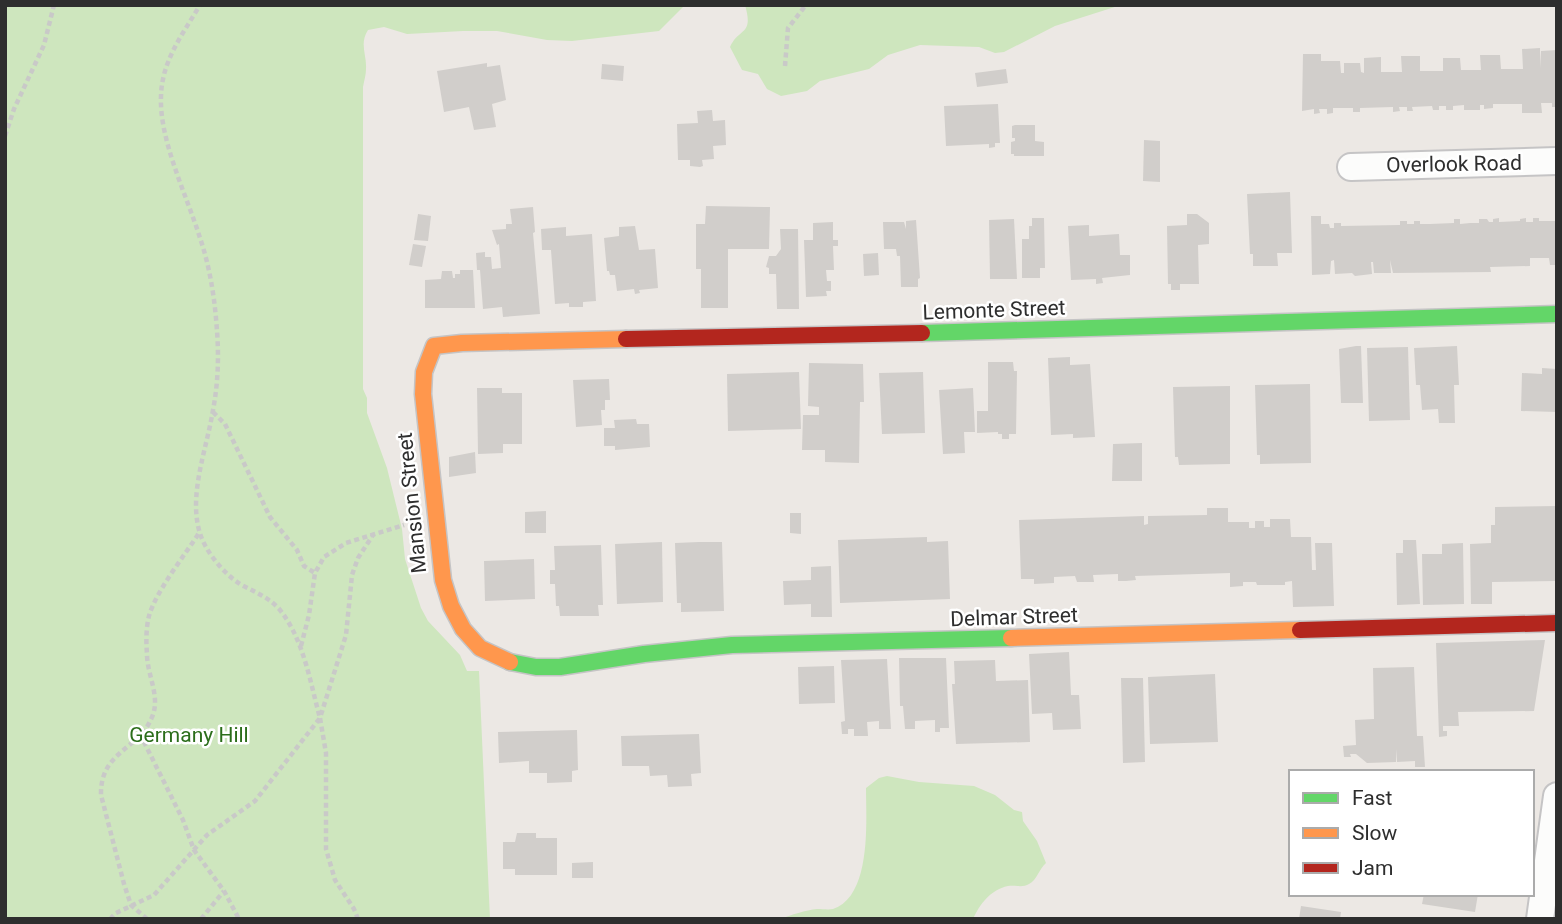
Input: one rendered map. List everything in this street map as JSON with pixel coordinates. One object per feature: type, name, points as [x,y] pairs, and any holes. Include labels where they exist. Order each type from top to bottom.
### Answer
[{"type":"street","name":"Overlook Road","points":[[1351,166],[1557,161]]},
{"type":"street","name":"Lemonte Street","points":[[433,346],[505,341],[931,333],[1557,314]]},
{"type":"street","name":"Mansion Street","points":[[433,346],[424,372],[423,394],[442,578],[449,605],[463,630],[478,646]]},
{"type":"street","name":"Delmar Street","points":[[478,646],[496,658],[513,664],[557,667],[732,645],[1557,623]]},
{"type":"street","points":[[1540,919],[1557,796]]},
{"type":"path","points":[[5,136],[14,109],[44,45],[54,5]]},
{"type":"path","points":[[200,5],[177,40],[163,74],[160,98],[174,164],[200,237],[214,303],[218,359],[213,412],[198,490],[199,533],[227,574],[272,601],[301,647],[320,718],[326,753],[326,849],[335,880],[358,919]]},
{"type":"path","points":[[785,66],[788,28],[806,5]]},
{"type":"path","points":[[213,412],[225,424],[270,517],[297,550],[304,566],[315,573]]},
{"type":"path","points":[[301,647],[315,573],[324,557],[335,548],[435,514]]},
{"type":"path","points":[[147,919],[131,905],[101,795],[101,781],[114,757],[151,721],[155,710],[155,694],[146,657],[150,615],[159,594],[199,533]]},
{"type":"path","points":[[110,919],[131,905],[154,895],[207,835],[263,792],[320,718],[346,635],[352,575],[358,558],[373,535]]},
{"type":"path","points":[[140,734],[183,820],[194,850],[224,891],[239,919]]},
{"type":"path","points":[[201,919],[224,891]]},
{"type":"green space","name":"Germany Hill","points":[[5,5],[685,5],[659,31],[572,41],[547,40],[497,31],[407,34],[384,27],[368,30],[365,35],[363,389],[367,398],[367,413],[387,468],[402,529],[405,559],[421,608],[428,621],[460,655],[467,671],[479,671],[490,919],[5,919]]},
{"type":"green space","points":[[745,5],[1121,5],[1055,26],[1004,52],[995,53],[979,47],[920,45],[888,55],[869,69],[820,81],[807,91],[781,96],[767,89],[758,74],[742,70],[730,47],[747,27]]},
{"type":"green space","points":[[887,776],[919,782],[974,786],[995,795],[1014,810],[1022,812],[1023,821],[1037,841],[1046,863],[1029,884],[1008,886],[991,894],[973,919],[780,919],[813,910],[833,909],[846,901],[855,889],[864,856],[866,788],[879,778]]},
{"type":"building","points":[[1540,48],[1540,68],[1541,51],[1557,50],[1557,107],[1552,107],[1552,103],[1541,103],[1542,113],[1522,113],[1522,104],[1493,104],[1493,108],[1484,109],[1484,105],[1480,105],[1480,110],[1464,110],[1464,105],[1453,106],[1453,110],[1439,106],[1439,110],[1433,110],[1432,106],[1412,107],[1413,111],[1407,111],[1407,107],[1399,107],[1400,111],[1393,112],[1393,107],[1360,108],[1360,112],[1353,112],[1353,108],[1333,108],[1333,113],[1327,114],[1327,109],[1319,109],[1320,113],[1314,114],[1314,109],[1302,111],[1303,54],[1321,54],[1321,61],[1340,61],[1341,73],[1344,73],[1344,63],[1360,63],[1361,72],[1364,73],[1364,58],[1381,57],[1381,72],[1402,72],[1401,56],[1420,56],[1420,71],[1443,71],[1443,58],[1460,58],[1461,70],[1481,70],[1480,55],[1500,55],[1501,69],[1523,69],[1522,49]]},
{"type":"building","points":[[487,63],[487,67],[500,65],[506,100],[492,104],[496,127],[474,130],[469,107],[444,112],[437,71]]},
{"type":"building","points":[[602,64],[624,66],[623,81],[601,79]]},
{"type":"building","points":[[1006,69],[1008,83],[977,87],[975,73]]},
{"type":"building","points":[[998,104],[1000,143],[989,148],[989,144],[946,146],[944,106]]},
{"type":"building","points":[[712,110],[713,121],[725,120],[726,145],[713,146],[714,159],[702,160],[703,166],[700,167],[690,166],[690,160],[678,160],[677,124],[698,123],[697,111]]},
{"type":"building","points":[[1035,125],[1035,141],[1044,142],[1044,156],[1011,154],[1011,142],[1015,141],[1015,138],[1012,138],[1012,126]]},
{"type":"building","points":[[1144,140],[1160,141],[1160,182],[1143,181]]},
{"type":"building","points":[[1290,192],[1292,253],[1277,253],[1278,266],[1253,266],[1247,194]]},
{"type":"building","points":[[706,206],[770,207],[769,249],[728,249],[728,308],[701,308],[701,269],[696,269],[696,224],[705,224]]},
{"type":"building","points":[[533,207],[540,314],[503,317],[502,307],[483,309],[476,253],[485,252],[485,257],[491,257],[492,269],[501,268],[499,244],[497,245],[492,230],[506,229],[506,224],[512,224],[510,209]]},
{"type":"building","points":[[418,214],[431,216],[428,241],[414,240]]},
{"type":"building","points":[[1187,214],[1197,214],[1209,223],[1209,244],[1198,245],[1199,284],[1180,284],[1180,290],[1171,290],[1171,284],[1168,284],[1167,226],[1187,225]]},
{"type":"building","points":[[1311,216],[1321,216],[1321,224],[1329,224],[1330,228],[1334,228],[1334,223],[1341,223],[1341,226],[1400,225],[1400,221],[1407,221],[1407,224],[1414,224],[1414,221],[1420,221],[1420,224],[1454,223],[1454,219],[1460,219],[1460,224],[1479,223],[1479,219],[1493,222],[1493,219],[1499,218],[1499,222],[1526,218],[1526,222],[1533,222],[1533,218],[1539,218],[1539,221],[1557,221],[1557,265],[1550,265],[1549,258],[1530,258],[1530,266],[1490,267],[1491,272],[1393,273],[1390,260],[1391,273],[1374,273],[1371,262],[1372,274],[1355,276],[1352,273],[1335,274],[1334,260],[1331,261],[1330,274],[1312,275]]},
{"type":"building","points":[[1032,218],[1044,218],[1045,268],[1040,268],[1040,278],[1022,278],[1022,239],[1029,239]]},
{"type":"building","points":[[1014,219],[1017,279],[990,279],[989,220]]},
{"type":"building","points":[[916,220],[920,278],[918,287],[901,287],[900,256],[897,256],[896,249],[884,249],[883,222],[904,222],[906,229],[906,221]]},
{"type":"building","points":[[833,222],[833,240],[838,240],[838,246],[833,246],[834,270],[826,270],[827,281],[831,281],[831,291],[826,291],[827,296],[806,297],[804,240],[813,240],[813,223]]},
{"type":"building","points":[[1089,225],[1089,236],[1119,234],[1120,255],[1130,255],[1130,275],[1102,278],[1103,283],[1096,284],[1096,279],[1071,280],[1068,226]]},
{"type":"building","points":[[635,226],[639,250],[655,249],[658,288],[639,290],[640,293],[635,294],[634,289],[617,291],[615,275],[610,275],[607,271],[604,238],[619,236],[619,227]]},
{"type":"building","points":[[566,227],[566,236],[592,234],[596,301],[583,302],[583,307],[569,307],[569,303],[555,304],[551,250],[542,250],[541,229]]},
{"type":"building","points":[[780,229],[798,229],[799,309],[777,309],[776,274],[769,274],[769,268],[766,267],[769,256],[776,256],[781,249]]},
{"type":"building","points":[[413,244],[426,246],[422,267],[409,265]]},
{"type":"building","points":[[878,253],[879,275],[864,276],[863,254]]},
{"type":"building","points":[[460,270],[473,270],[475,308],[425,308],[425,280],[441,279],[442,271],[452,271],[455,278],[455,274],[460,274]]},
{"type":"building","points":[[1361,346],[1363,403],[1341,403],[1339,349]]},
{"type":"building","points":[[1457,346],[1459,385],[1454,385],[1455,423],[1439,423],[1438,409],[1422,410],[1420,385],[1416,385],[1414,348]]},
{"type":"building","points":[[1408,347],[1410,420],[1369,421],[1367,348]]},
{"type":"building","points":[[1070,357],[1070,365],[1090,364],[1095,437],[1051,435],[1048,358]]},
{"type":"building","points":[[988,362],[1013,362],[1014,371],[1017,371],[1016,434],[1009,434],[1009,439],[1002,439],[1002,434],[998,432],[977,433],[977,411],[988,411]]},
{"type":"building","points":[[809,363],[863,364],[864,402],[860,402],[859,463],[825,462],[825,450],[802,450],[803,415],[819,415],[819,407],[808,406]]},
{"type":"building","points":[[1542,368],[1557,369],[1557,412],[1521,411],[1522,373],[1542,374]]},
{"type":"building","points":[[799,372],[801,429],[728,431],[727,374]]},
{"type":"building","points":[[923,372],[925,433],[882,434],[879,373]]},
{"type":"building","points":[[609,379],[610,400],[605,400],[605,410],[601,410],[602,425],[576,427],[573,380]]},
{"type":"building","points":[[1310,384],[1311,463],[1260,464],[1260,455],[1257,455],[1255,385]]},
{"type":"building","points":[[1230,386],[1230,464],[1179,465],[1178,457],[1175,457],[1173,387]]},
{"type":"building","points":[[477,388],[502,388],[502,393],[522,393],[522,444],[503,444],[503,453],[478,454]]},
{"type":"building","points":[[973,388],[975,432],[964,432],[965,453],[943,454],[939,390]]},
{"type":"building","points":[[636,419],[637,424],[649,424],[650,447],[615,450],[615,446],[604,446],[604,428],[615,428],[614,420]]},
{"type":"building","points":[[1142,443],[1142,481],[1112,481],[1113,444]]},
{"type":"building","points":[[475,452],[476,473],[449,477],[449,457]]},
{"type":"building","points":[[1557,506],[1555,581],[1492,582],[1492,604],[1471,604],[1470,544],[1491,543],[1495,507]]},
{"type":"building","points":[[1207,508],[1228,508],[1228,522],[1249,522],[1249,528],[1255,528],[1255,521],[1264,521],[1264,527],[1270,527],[1270,519],[1290,519],[1291,537],[1311,537],[1312,570],[1316,570],[1315,543],[1332,543],[1334,606],[1293,607],[1292,581],[1285,582],[1285,585],[1243,582],[1243,586],[1230,587],[1230,573],[1135,576],[1136,580],[1126,581],[1118,581],[1118,574],[1093,575],[1094,582],[1077,582],[1075,576],[1054,577],[1054,583],[1034,584],[1034,579],[1021,579],[1019,520],[1144,516],[1144,525],[1148,524],[1148,516],[1207,515]]},
{"type":"building","points":[[546,511],[546,533],[525,533],[525,512]]},
{"type":"building","points":[[790,513],[801,513],[801,534],[790,533]]},
{"type":"building","points":[[927,537],[927,542],[948,541],[950,599],[840,603],[838,540]]},
{"type":"building","points":[[1403,540],[1416,540],[1420,604],[1397,605],[1396,553],[1403,553]]},
{"type":"building","points":[[662,542],[663,602],[617,604],[615,544]]},
{"type":"building","points":[[722,542],[724,611],[681,612],[681,603],[677,603],[675,543]]},
{"type":"building","points":[[1463,543],[1464,604],[1423,605],[1422,554],[1442,554],[1442,544]]},
{"type":"building","points":[[601,545],[603,605],[598,605],[599,616],[560,616],[559,606],[556,606],[555,584],[550,584],[550,570],[555,570],[554,546]]},
{"type":"building","points":[[534,559],[535,599],[485,601],[484,561]]},
{"type":"building","points":[[831,566],[832,617],[811,617],[811,604],[784,605],[783,581],[811,580],[811,567]]},
{"type":"building","points":[[1545,640],[1534,711],[1458,712],[1459,726],[1443,726],[1447,736],[1439,737],[1436,643]]},
{"type":"building","points":[[1069,652],[1071,695],[1079,695],[1081,729],[1053,730],[1052,713],[1032,714],[1029,654]]},
{"type":"building","points":[[899,658],[946,658],[949,728],[940,728],[940,732],[935,732],[935,720],[915,721],[915,729],[905,729],[903,706],[900,706]]},
{"type":"building","points":[[887,659],[891,729],[879,729],[879,721],[867,722],[868,736],[854,736],[854,729],[848,729],[848,734],[842,734],[841,722],[845,721],[841,660]]},
{"type":"building","points":[[995,660],[996,681],[1028,680],[1030,742],[956,744],[952,684],[955,684],[954,661]]},
{"type":"building","points":[[834,666],[835,703],[799,704],[798,667]]},
{"type":"building","points":[[1414,667],[1417,736],[1423,736],[1425,767],[1415,767],[1415,761],[1397,762],[1396,749],[1396,762],[1367,763],[1356,754],[1344,757],[1343,746],[1356,745],[1355,720],[1374,719],[1373,668]]},
{"type":"building","points":[[1215,674],[1218,742],[1150,744],[1148,677]]},
{"type":"building","points":[[1121,678],[1143,678],[1145,762],[1123,763]]},
{"type":"building","points":[[577,730],[578,770],[572,771],[572,782],[547,783],[547,773],[529,773],[529,761],[499,763],[498,732]]},
{"type":"building","points":[[699,734],[701,773],[691,774],[692,786],[668,787],[667,775],[650,776],[649,766],[622,766],[621,736]]},
{"type":"building","points":[[517,833],[536,833],[536,838],[557,838],[557,875],[515,875],[515,869],[503,869],[503,842],[515,842]]},
{"type":"building","points":[[593,862],[593,878],[572,878],[572,863]]},
{"type":"building","points":[[1424,896],[1478,896],[1475,912],[1422,904]]},
{"type":"building","points":[[1301,906],[1341,912],[1340,919],[1299,919]]},
{"type":"traffic: fast","points":[[922,333],[1557,314]]},
{"type":"traffic: fast","points":[[510,662],[536,667],[560,667],[644,654],[732,645],[1011,638]]},
{"type":"traffic: slow","points":[[510,662],[480,648],[463,629],[451,606],[443,580],[423,394],[424,372],[434,346],[626,339]]},
{"type":"traffic: slow","points":[[1011,638],[1300,630]]},
{"type":"traffic: jam","points":[[626,339],[922,333]]},
{"type":"traffic: jam","points":[[1300,630],[1557,623]]}]
